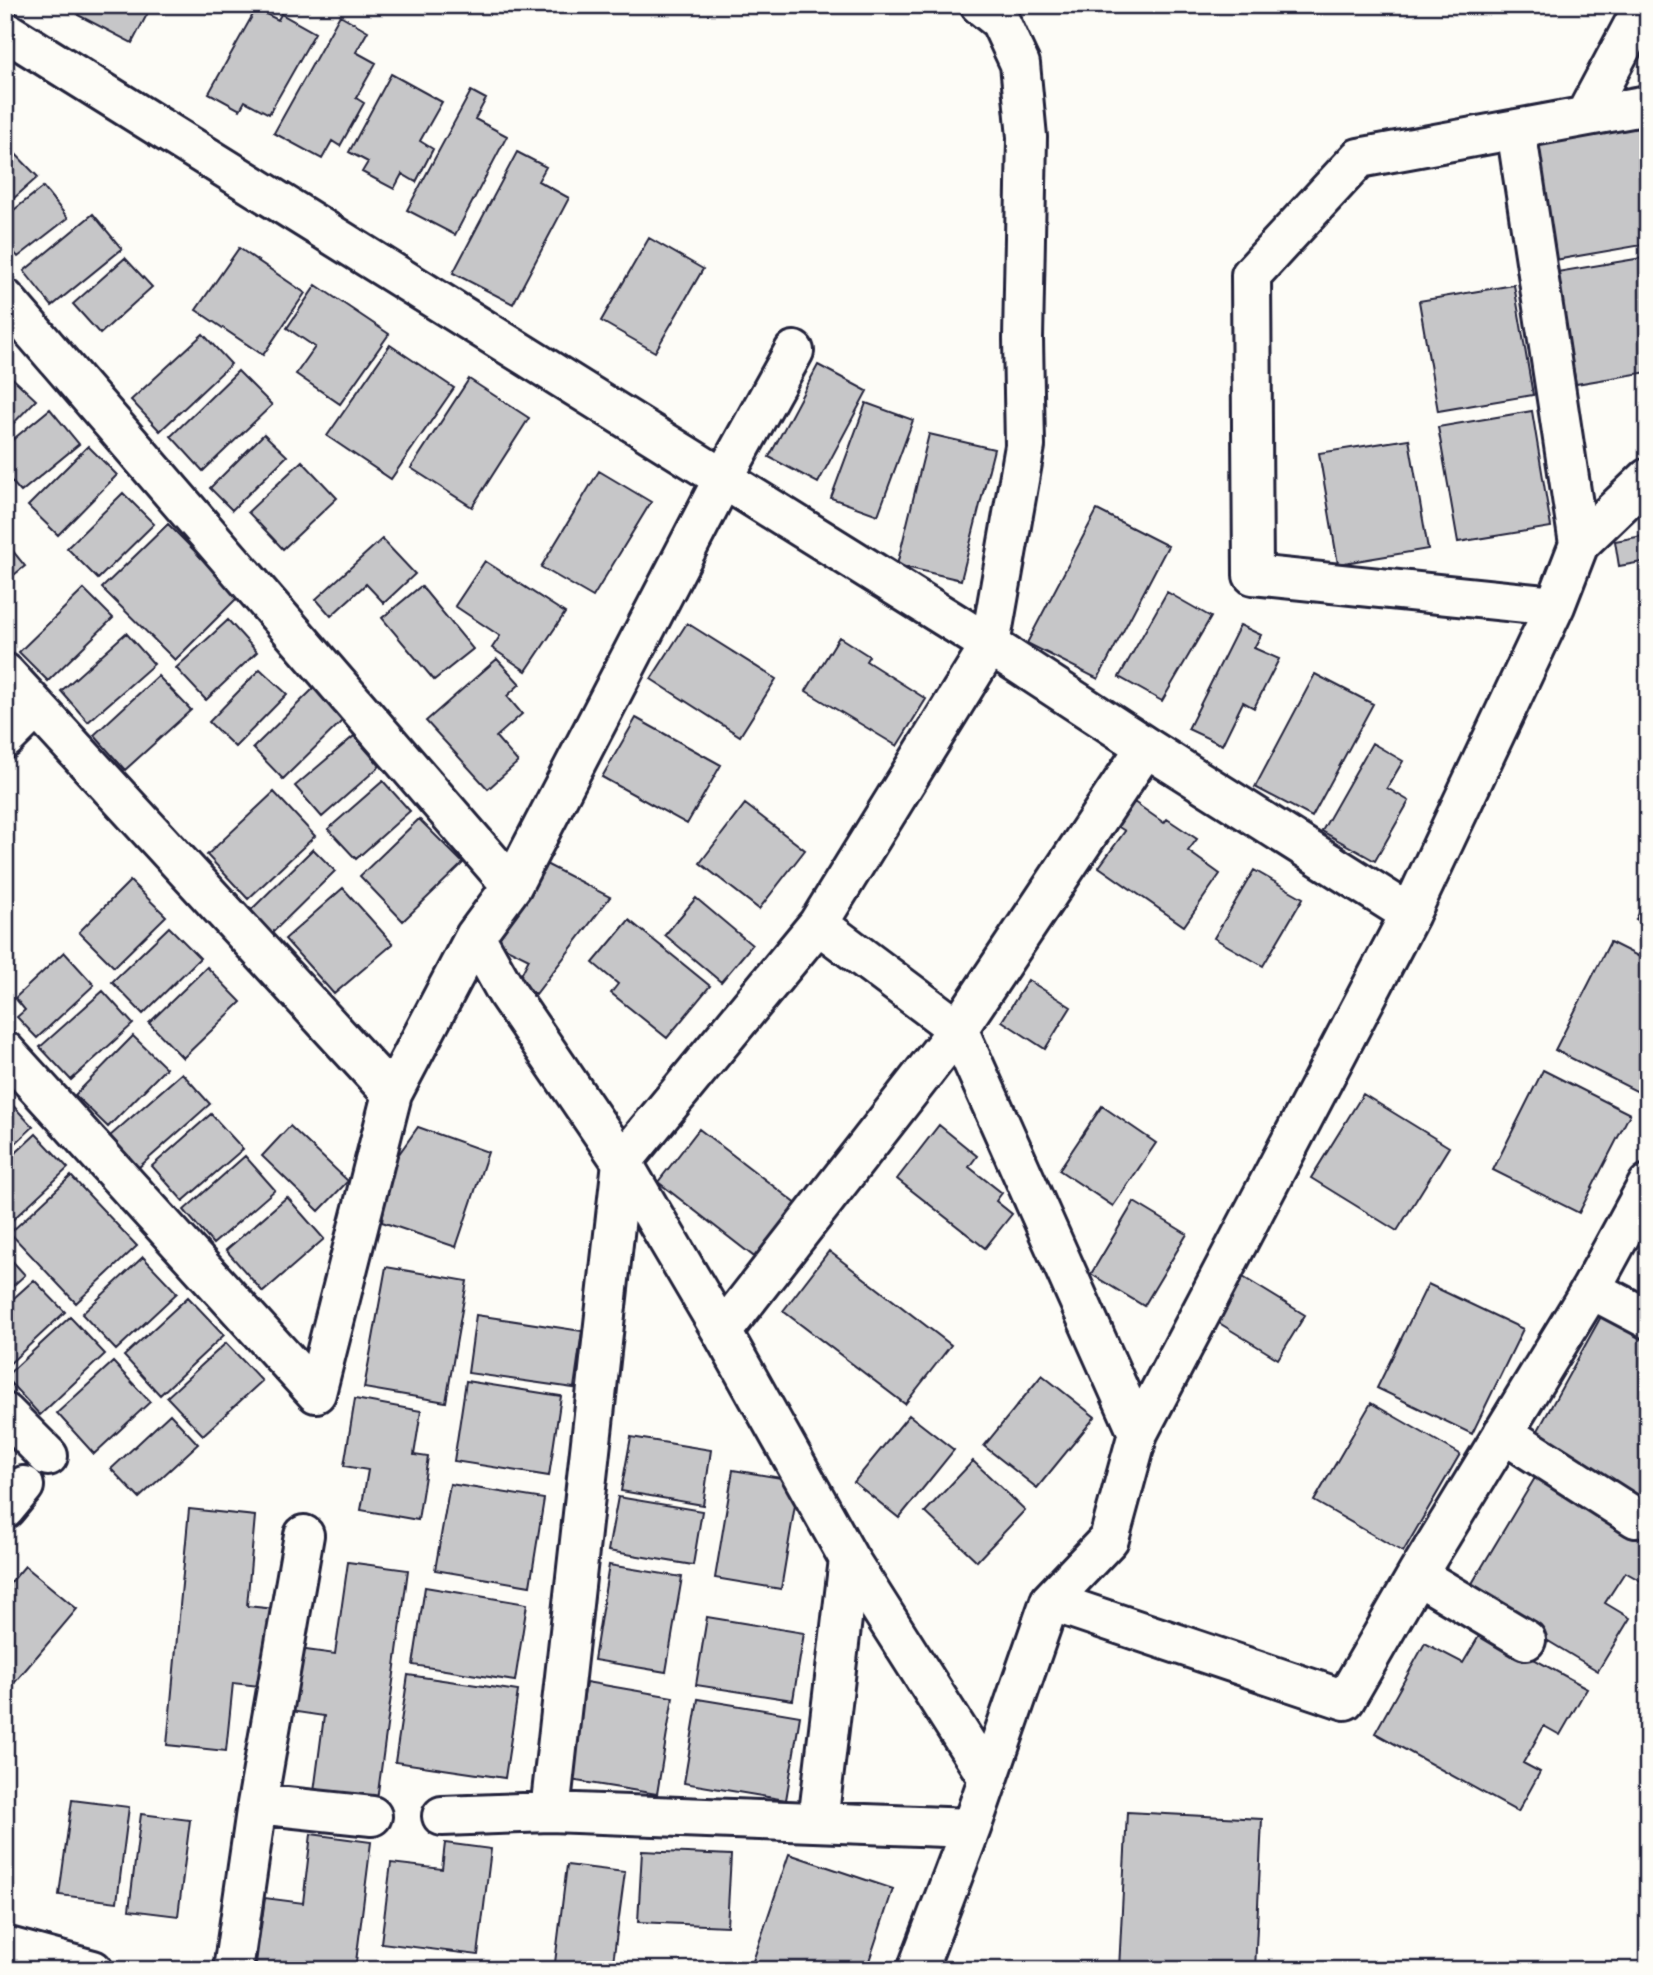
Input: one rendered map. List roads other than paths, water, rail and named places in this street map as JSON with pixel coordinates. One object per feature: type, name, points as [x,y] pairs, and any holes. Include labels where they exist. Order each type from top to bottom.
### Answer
[{"type":"street","points":[[550,1812],[622,1162],[818,924],[990,645],[1025,446],[1023,339],[1027,137],[1020,64],[1000,21],[980,5]]},
{"type":"street","points":[[1584,116],[1644,5]]},
{"type":"street","points":[[5,31],[990,645],[1410,914]]},
{"type":"street","points":[[1555,606],[1253,575],[1251,275],[1359,158],[1648,105]]},
{"type":"street","points":[[1516,129],[1579,544]]},
{"type":"street","points":[[5,299],[512,886]]},
{"type":"street","points":[[5,1051],[316,1393],[392,1094],[475,936],[512,886],[723,479],[794,351]]},
{"type":"street","points":[[917,1970],[971,1828],[1050,1601],[1109,1539],[1138,1433],[1410,914],[1555,606],[1579,544],[1648,478]]},
{"type":"street","points":[[5,673],[392,1094]]},
{"type":"street","points":[[5,739],[36,708]]},
{"type":"street","points":[[722,1332],[958,1030],[1146,747]]},
{"type":"street","points":[[818,924],[958,1030],[1138,1433]]},
{"type":"street","points":[[475,936],[507,993],[622,1162],[722,1332],[849,1559],[988,1778]]},
{"type":"street","points":[[1050,1601],[1345,1700],[1417,1575],[1591,1289],[1648,1184]]},
{"type":"street","points":[[1591,1289],[1648,1319]]},
{"type":"street","points":[[5,1413],[48,1456]]},
{"type":"street","points":[[1503,1433],[1636,1518]]},
{"type":"street","points":[[233,1970],[257,1804],[304,1535]]},
{"type":"street","points":[[818,1822],[849,1559]]},
{"type":"street","points":[[1417,1575],[1526,1640]]},
{"type":"street","points":[[257,1804],[372,1816]]},
{"type":"street","points":[[442,1816],[550,1812],[971,1828]]},
{"type":"street","points":[[5,1946],[87,1969]]}]
